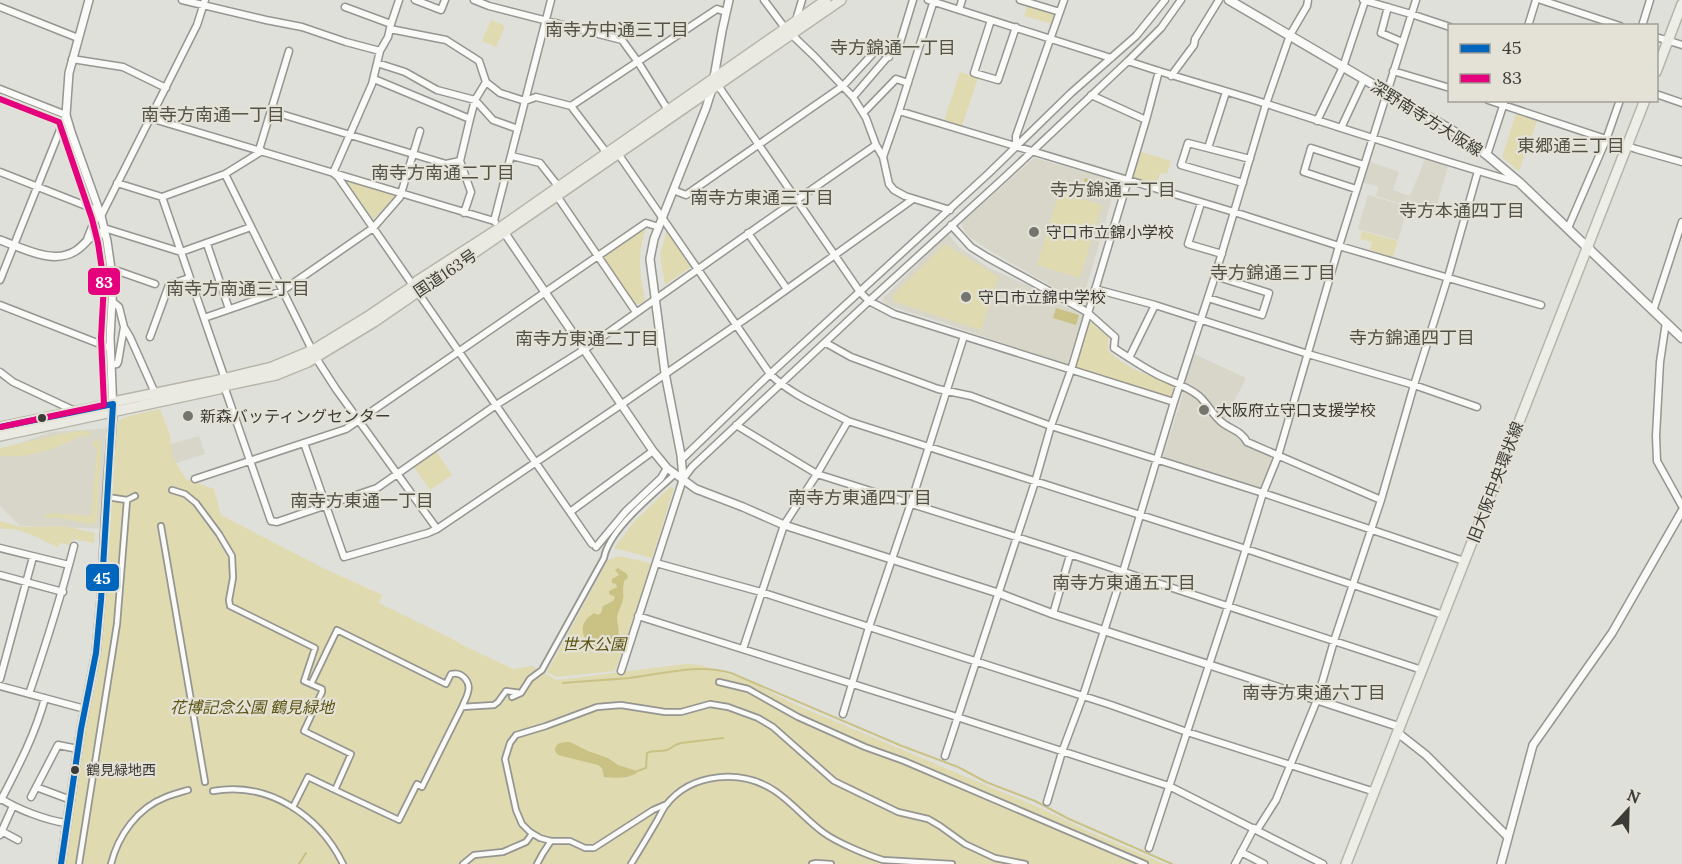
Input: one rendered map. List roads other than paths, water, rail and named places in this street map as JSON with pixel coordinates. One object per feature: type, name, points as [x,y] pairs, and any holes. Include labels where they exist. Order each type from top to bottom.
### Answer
[{"type":"highway","name":"国道163号","points":[[788,31],[796,21],[826,0]]},
{"type":"highway","name":"国道163号","points":[[0,436],[113,408],[118,401],[155,393],[276,375],[358,332],[500,227],[619,154],[788,31],[841,0]]},
{"type":"highway","name":"国道163号","points":[[557,191],[606,152],[668,110],[714,84]]},
{"type":"highway","name":"国道163号","points":[[0,427],[75,412],[153,402],[219,389],[224,383]]},
{"type":"main road","name":"深野南寺方大阪線","points":[[1229,0],[1463,137],[1488,155],[1682,338]]},
{"type":"main road","points":[[1658,67],[1682,3]]},
{"type":"main road","name":"旧大阪中央環状線","points":[[1346,864],[1645,102]]},
{"type":"street","points":[[0,280],[66,115],[68,77],[90,0]]},
{"type":"street","points":[[182,0],[204,3],[303,27],[380,51]]},
{"type":"street","points":[[333,173],[374,79],[380,51],[388,37],[399,0]]},
{"type":"street","points":[[415,0],[441,10],[445,0]]},
{"type":"street","points":[[474,0],[489,6],[622,40],[668,110]]},
{"type":"street","points":[[500,227],[518,129],[551,0]]},
{"type":"street","points":[[682,480],[681,459],[665,373],[650,259],[663,216],[714,84],[729,0]]},
{"type":"street","points":[[764,0],[788,31],[853,98],[863,113],[883,157],[889,184],[894,190],[905,196],[950,210]]},
{"type":"street","points":[[796,21],[802,0]]},
{"type":"street","points":[[853,98],[899,46],[914,0]]},
{"type":"street","points":[[883,157],[908,83],[932,0],[1111,58]]},
{"type":"street","points":[[959,10],[962,0]]},
{"type":"street","points":[[1020,0],[1037,2],[1060,12]]},
{"type":"street","points":[[1016,147],[1016,136],[1064,0]]},
{"type":"street","points":[[681,459],[770,374],[950,210],[1071,93],[1136,36],[1165,0]]},
{"type":"street","points":[[621,671],[682,480],[692,467],[1128,61],[1161,28],[1181,0]]},
{"type":"street","points":[[1172,76],[1194,45],[1195,39],[1220,0]]},
{"type":"street","points":[[1047,802],[1123,572],[1266,104],[1290,35],[1307,6],[1308,0]]},
{"type":"street","points":[[1317,121],[1343,67],[1364,0],[1448,27]]},
{"type":"street","points":[[1149,848],[1263,493],[1278,456],[1356,189],[1416,0]]},
{"type":"street","points":[[1529,24],[1536,0]]},
{"type":"street","points":[[1542,0],[1614,24]]},
{"type":"street","points":[[1643,24],[1650,0]]},
{"type":"street","points":[[0,240],[43,255],[58,257],[78,249],[88,238],[166,88],[197,25],[204,3]]},
{"type":"street","points":[[0,7],[78,38]]},
{"type":"street","points":[[345,7],[390,27],[446,40],[479,61],[486,82],[500,93],[525,101],[536,97],[571,106],[606,152],[619,154],[770,374],[781,384],[848,421],[1443,615]]},
{"type":"street","points":[[1388,7],[1381,33],[1402,42]]},
{"type":"street","points":[[571,106],[717,9],[726,12]]},
{"type":"street","points":[[991,20],[974,73],[998,80],[1016,27]]},
{"type":"street","points":[[1658,38],[1682,45]]},
{"type":"street","points":[[674,190],[686,195],[759,145],[843,86],[878,48],[889,57]]},
{"type":"street","points":[[117,183],[162,197],[225,174],[260,151],[289,51]]},
{"type":"street","points":[[72,59],[123,67],[166,88]]},
{"type":"street","points":[[1128,61],[1520,183]]},
{"type":"street","points":[[377,63],[405,72],[437,90],[475,100],[493,120],[518,129]]},
{"type":"street","points":[[945,756],[1071,370],[1159,71]]},
{"type":"street","points":[[1393,71],[1448,88]]},
{"type":"street","points":[[374,79],[470,119]]},
{"type":"street","points":[[863,113],[896,79],[908,83]]},
{"type":"street","points":[[1341,128],[1364,79]]},
{"type":"street","points":[[464,213],[471,192],[460,161],[475,100],[486,82]]},
{"type":"street","points":[[714,84],[759,145],[834,256],[869,301],[894,314],[1174,402]]},
{"type":"street","points":[[0,89],[66,115]]},
{"type":"street","points":[[1208,148],[1226,92]]},
{"type":"street","points":[[1091,95],[1146,120]]},
{"type":"street","points":[[1658,95],[1682,103]]},
{"type":"street","points":[[1568,228],[1606,140],[1619,102]]},
{"type":"street","points":[[1488,155],[1504,103],[1606,140],[1682,162]]},
{"type":"street","points":[[271,111],[446,164],[460,161]]},
{"type":"street","points":[[899,111],[1339,246],[1541,305]]},
{"type":"street","points":[[61,864],[99,623],[113,408],[110,348],[113,302],[111,271],[100,213],[66,115]]},
{"type":"street","points":[[150,118],[464,213],[500,227],[653,451],[667,468],[696,489],[784,525],[998,593],[1053,614],[1317,700],[1399,730],[1508,837]]},
{"type":"street","points":[[204,318],[282,291],[373,228],[400,197],[420,131]]},
{"type":"street","points":[[1243,183],[1180,165],[1188,143],[1250,159]]},
{"type":"street","points":[[162,197],[271,520],[277,522],[377,488],[496,405],[585,349],[876,145]]},
{"type":"street","points":[[1356,189],[1304,172],[1311,148],[1364,165]]},
{"type":"street","points":[[512,156],[540,162],[636,312]]},
{"type":"street","points":[[1235,864],[1255,829],[1276,800],[1317,700],[1381,500],[1478,171]]},
{"type":"street","points":[[0,172],[100,213]]},
{"type":"street","points":[[333,173],[594,545],[661,477],[667,468]]},
{"type":"street","points":[[225,174],[315,354],[336,388],[437,529]]},
{"type":"street","points":[[304,443],[344,557],[428,533],[622,404],[788,289],[913,198]]},
{"type":"street","points":[[1201,202],[1188,244],[1222,254]]},
{"type":"street","points":[[1653,310],[1682,222]]},
{"type":"street","points":[[195,479],[346,429],[646,223],[659,227]]},
{"type":"street","points":[[951,225],[971,247],[1087,312],[1115,337],[1114,348],[1156,374],[1191,390],[1224,424],[1244,435],[1247,442],[1381,500]]},
{"type":"street","points":[[88,238],[104,231],[181,252],[251,227]]},
{"type":"street","points":[[748,233],[788,289]]},
{"type":"street","points":[[207,244],[229,309]]},
{"type":"street","points":[[111,271],[118,271],[155,284]]},
{"type":"street","points":[[1208,298],[1262,315],[1269,293],[1215,276]]},
{"type":"street","points":[[150,337],[169,285],[189,278]]},
{"type":"street","points":[[1095,289],[1155,305],[1414,385],[1477,407]]},
{"type":"street","points":[[113,302],[119,307],[124,327],[155,393]]},
{"type":"street","points":[[0,305],[110,348]]},
{"type":"street","points":[[1129,358],[1155,305]]},
{"type":"street","points":[[1501,864],[1533,745],[1612,633],[1682,509],[1658,461],[1657,453],[1659,383],[1665,322]]},
{"type":"street","points":[[111,365],[118,362],[124,327]]},
{"type":"street","points":[[843,714],[964,336]]},
{"type":"street","points":[[826,343],[851,357],[946,392],[971,396],[1051,426],[1263,493],[1464,561]]},
{"type":"street","points":[[0,372],[13,382],[75,412]]},
{"type":"street","points":[[743,649],[784,525],[848,421]]},
{"type":"street","points":[[736,425],[817,474],[1422,670]]},
{"type":"street","points":[[570,512],[653,451]]},
{"type":"street","points":[[512,697],[520,693],[530,679],[542,670],[614,536],[632,514],[675,474]]},
{"type":"street","points":[[172,490],[185,494],[196,503],[232,556],[233,578],[229,600],[231,606],[315,648],[304,681],[322,689],[322,692],[303,731],[351,754],[335,790]]},
{"type":"street","points":[[107,497],[128,500],[135,496]]},
{"type":"street","points":[[79,864],[117,624],[128,500]]},
{"type":"street","points":[[161,526],[205,782]]},
{"type":"street","points":[[29,694],[63,592],[74,546]]},
{"type":"street","points":[[0,548],[69,565]]},
{"type":"street","points":[[1053,614],[1071,555]]},
{"type":"street","points":[[0,679],[33,557]]},
{"type":"street","points":[[656,562],[761,592],[1376,792]]},
{"type":"street","points":[[0,575],[63,592]]},
{"type":"street","points":[[638,616],[1169,786],[1323,864]]},
{"type":"street","points":[[292,807],[308,777],[399,820],[417,784],[422,787],[462,707],[469,687],[460,674],[455,672],[451,674],[446,684],[337,630],[310,684]]},
{"type":"street","points":[[719,682],[748,689],[798,717],[865,747],[904,761],[1145,864]]},
{"type":"street","points":[[0,686],[85,710]]},
{"type":"street","points":[[462,707],[493,705],[506,691],[520,693]]},
{"type":"street","points":[[45,698],[27,749],[0,799],[43,817],[67,823]]},
{"type":"street","points":[[952,864],[881,862],[821,831],[773,789],[732,777],[701,780],[687,787],[667,804],[653,810],[594,848],[585,848],[566,840],[552,841],[532,834],[522,824],[517,814],[505,759],[510,743],[516,735],[597,707],[621,705],[665,712],[681,712],[710,704],[728,707],[759,718],[794,744],[834,781],[898,812],[928,819],[965,844],[995,858],[1025,864]]},
{"type":"street","points":[[31,797],[58,745],[78,748]]},
{"type":"street","points":[[36,787],[71,800]]},
{"type":"street","points":[[213,791],[244,789],[272,796],[292,807],[324,834],[343,864]]},
{"type":"street","points":[[111,864],[116,847],[138,815],[165,797],[188,790]]},
{"type":"street","points":[[631,864],[667,804]]},
{"type":"street","points":[[14,806],[1,833],[18,840]]},
{"type":"street","points":[[463,864],[474,855],[503,852],[526,842],[532,834]]},
{"type":"street","points":[[537,864],[552,841]]},
{"type":"street","points":[[1241,852],[1264,864]]},
{"type":"street","points":[[812,864],[831,864]]},
{"type":"waterway","points":[[563,683],[629,678],[693,669],[731,673],[902,746],[958,767],[986,782],[1035,801],[1069,819],[1172,864]]},
{"type":"waterway","points":[[637,771],[646,768],[647,753],[667,750],[681,743],[723,738]]},
{"type":"waterway","points":[[299,864],[306,853]]},
{"type":"place","name":"守口市立錦小学校","points":[[1034,232]]},
{"type":"place","name":"守口市立錦中学校","points":[[966,297]]},
{"type":"place","name":"大阪府立守口支援学校","points":[[1204,410]]},
{"type":"place","name":"新森バッティングセンター","points":[[188,416]]},
{"type":"place","name":"鶴見緑地西","points":[[75,770]]},
{"type":"district","name":"南寺方中通三丁目","points":[[617,29]]},
{"type":"district","name":"寺方錦通一丁目","points":[[893,47]]},
{"type":"district","name":"南寺方南通一丁目","points":[[213,114]]},
{"type":"district","name":"東郷通三丁目","points":[[1571,145]]},
{"type":"district","name":"南寺方南通二丁目","points":[[443,172]]},
{"type":"district","name":"寺方錦通二丁目","points":[[1113,189]]},
{"type":"district","name":"南寺方東通三丁目","points":[[762,197]]},
{"type":"district","name":"寺方本通四丁目","points":[[1462,210]]},
{"type":"district","name":"寺方錦通三丁目","points":[[1273,272]]},
{"type":"district","name":"南寺方南通三丁目","points":[[238,288]]},
{"type":"district","name":"寺方錦通四丁目","points":[[1412,337]]},
{"type":"district","name":"南寺方東通二丁目","points":[[587,338]]},
{"type":"district","name":"南寺方東通四丁目","points":[[860,497]]},
{"type":"district","name":"南寺方東通一丁目","points":[[362,500]]},
{"type":"district","name":"南寺方東通五丁目","points":[[1124,582]]},
{"type":"district","name":"南寺方東通六丁目","points":[[1314,692]]},
{"type":"park label","name":"世木公園","points":[[594,644]]},
{"type":"park label","name":"花博記念公園 鶴見緑地","points":[[252,707]]}]
